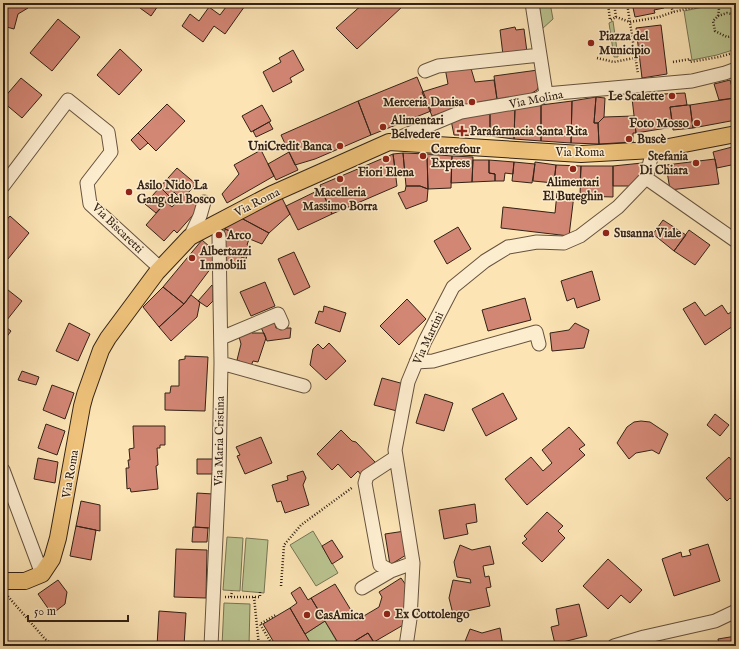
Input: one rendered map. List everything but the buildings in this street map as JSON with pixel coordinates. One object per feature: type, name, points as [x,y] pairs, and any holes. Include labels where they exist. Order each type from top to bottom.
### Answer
[{"type":"main road","name":"Via Roma","points":[[42,574],[52,559],[54,552],[82,406],[101,350],[108,338],[161,269],[190,237],[218,231],[272,194],[389,142],[581,154],[653,150],[736,134]]},
{"type":"main road","points":[[3,581],[25,581],[42,574]]},
{"type":"street","points":[[532,3],[546,94]]},
{"type":"street","points":[[425,71],[438,66],[540,56]]},
{"type":"street","name":"Via Molina","points":[[389,142],[460,112],[538,99],[546,94],[569,90],[692,81],[736,69]]},
{"type":"street","name":"Via Biscaretti","points":[[3,186],[68,100],[108,132],[111,152],[87,183],[90,204],[161,269]]},
{"type":"street","name":"Via Martini","points":[[406,646],[410,619],[413,563],[395,450],[408,382],[424,341],[453,287],[485,261],[508,247],[537,242],[564,243],[580,236],[618,207],[646,178],[653,150]]},
{"type":"street","points":[[646,178],[736,241]]},
{"type":"street","points":[[190,237],[200,216],[204,202]]},
{"type":"street","name":"Via Maria Cristina","points":[[211,646],[219,472],[221,363],[218,231]]},
{"type":"street","points":[[221,338],[278,314],[282,322]]},
{"type":"street","points":[[416,362],[433,361],[536,332],[539,344]]},
{"type":"street","points":[[221,363],[304,386]]},
{"type":"street","points":[[391,571],[380,566],[365,483],[367,476],[396,457]]},
{"type":"street","points":[[3,470],[42,574]]},
{"type":"street","points":[[362,588],[391,571],[413,563]]},
{"type":"street","points":[[614,646],[644,637],[715,621],[736,610]]},
{"type":"path","points":[[608,3],[610,20],[616,17],[630,22],[659,17],[673,12],[714,3]]},
{"type":"path","points":[[614,3],[616,17]]},
{"type":"path","points":[[627,3],[639,78]]},
{"type":"path","points":[[670,3],[673,12]]},
{"type":"path","points":[[694,7],[694,5],[702,3]]},
{"type":"path","points":[[718,3],[718,16]]},
{"type":"path","points":[[736,15],[727,13],[718,16],[713,21],[715,31],[727,37],[736,36]]},
{"type":"path","points":[[673,62],[690,59],[690,62],[719,57],[736,52]]},
{"type":"path","points":[[598,58],[614,62],[640,57]]},
{"type":"path","points":[[281,586],[284,545],[301,525],[367,476]]},
{"type":"path","points":[[3,591],[54,646]]},
{"type":"path","points":[[231,597],[232,591]]},
{"type":"path","points":[[225,597],[260,597],[260,592]]},
{"type":"path","points":[[254,597],[259,646]]},
{"type":"path","points":[[273,646],[260,624],[276,615]]},
{"type":"green space","points":[[537,3],[550,3],[553,19],[542,29]]},
{"type":"green space","points":[[713,3],[736,3],[736,49],[717,55],[692,60],[684,11],[713,5]]},
{"type":"green space","points":[[613,21],[618,57],[614,57],[609,23]]},
{"type":"green space","points":[[313,531],[338,573],[316,586],[290,545]]},
{"type":"green space","points":[[227,537],[243,538],[240,591],[223,590]]},
{"type":"green space","points":[[246,538],[268,540],[264,593],[242,591]]},
{"type":"green space","points":[[224,603],[250,604],[249,646],[222,646]]},
{"type":"green space","points":[[325,621],[337,642],[330,646],[312,646],[305,634]]},
{"type":"place","name":"Piazza del Municipio","points":[[591,43]]},
{"type":"place","name":"Le Scalette","points":[[672,96]]},
{"type":"place","name":"Merceria Danisa","points":[[472,102]]},
{"type":"place","name":"Foto Mosso","points":[[697,123]]},
{"type":"place","name":"Alimentari Belvedere","points":[[383,127]]},
{"type":"place","name":"Parafarmacia Santa Rita","points":[[462,131]]},
{"type":"place","name":"Buscè","points":[[629,139]]},
{"type":"place","name":"UniCredit Banca","points":[[340,146]]},
{"type":"place","name":"Carrefour Express","points":[[423,156]]},
{"type":"place","name":"Fiori Elena","points":[[386,159]]},
{"type":"place","name":"Stefania Di Chiara","points":[[696,163]]},
{"type":"place","name":"Alimentari El Buteghin","points":[[573,169]]},
{"type":"place","name":"Macelleria Massimo Borra","points":[[340,179]]},
{"type":"place","name":"Asilo Nido La Gang del Bosco","points":[[129,192]]},
{"type":"place","name":"Susanna Viale","points":[[606,233]]},
{"type":"place","name":"Arco","points":[[219,235]]},
{"type":"place","name":"Albertazzi Immobili","points":[[192,258]]},
{"type":"place","name":"Ex Cottolengo","points":[[387,614]]},
{"type":"place","name":"CasAmica","points":[[307,615]]}]
